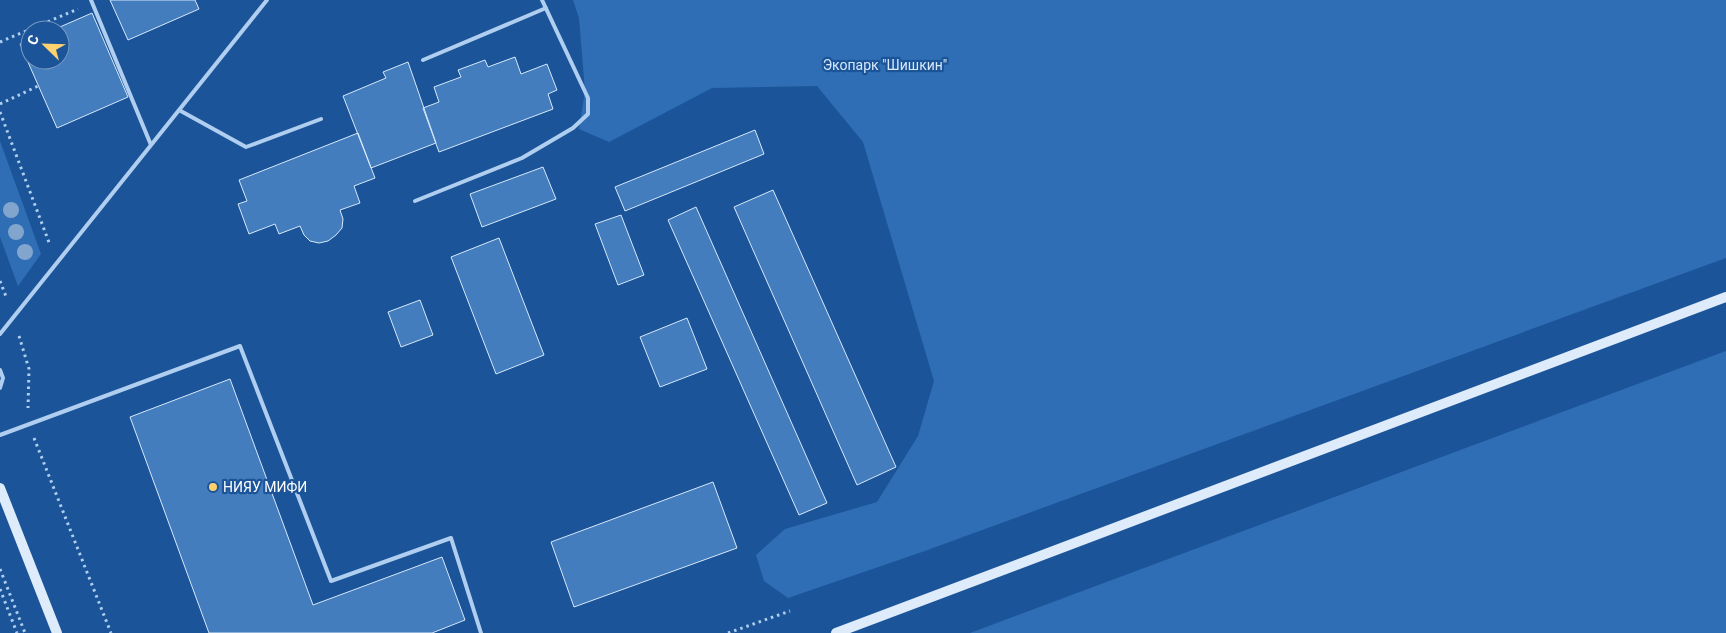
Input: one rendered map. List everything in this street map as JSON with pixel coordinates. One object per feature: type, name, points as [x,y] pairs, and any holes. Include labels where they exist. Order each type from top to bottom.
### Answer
[{"type":"main road","points":[[836,633],[1726,297]]},
{"type":"main road","points":[[0,488],[57,633]]},
{"type":"lane","points":[[0,334],[267,0]]},
{"type":"lane","points":[[415,201],[522,158],[573,128],[588,114],[588,98],[542,0]]},
{"type":"lane","points":[[92,1],[151,145]]},
{"type":"lane","points":[[423,60],[546,8]]},
{"type":"lane","points":[[179,110],[246,147],[321,119]]},
{"type":"lane","points":[[0,435],[240,346],[331,581],[451,538],[482,633]]},
{"type":"lane","points":[[0,370],[3,378],[0,388]]},
{"type":"path","points":[[0,42],[92,1]]},
{"type":"path","points":[[0,104],[38,86]]},
{"type":"path","points":[[0,112],[56,263]]},
{"type":"path","points":[[0,281],[14,316],[29,369],[28,424],[111,633]]},
{"type":"path","points":[[0,569],[25,633]]},
{"type":"path","points":[[0,589],[17,633]]},
{"type":"path","points":[[728,633],[790,611]]},
{"type":"green space","name":"Экопарк \"Шишкин\"","points":[[573,0],[1726,0],[1726,258],[922,552],[788,598],[764,581],[756,555],[785,529],[877,502],[918,436],[934,381],[863,142],[817,86],[712,88],[609,142],[579,129],[585,91],[579,18]]},
{"type":"green space","points":[[0,141],[41,254],[18,286],[0,237]]},
{"type":"green space","points":[[1726,351],[1726,633],[970,633]]},
{"type":"building","points":[[110,0],[195,0],[199,9],[128,40]]},
{"type":"building","points":[[92,13],[128,97],[57,128],[31,70],[70,70],[70,23]]},
{"type":"building","points":[[515,57],[521,74],[547,64],[557,90],[548,94],[553,109],[439,152],[423,108],[439,102],[434,87],[461,77],[458,70],[485,60],[488,67]]},
{"type":"building","points":[[408,62],[436,143],[371,168],[343,96],[386,78],[383,72]]},
{"type":"building","points":[[755,130],[764,154],[625,211],[615,187]]},
{"type":"building","points":[[358,133],[375,178],[354,186],[360,203],[340,210],[343,219],[342,228],[336,235],[328,241],[319,243],[310,241],[304,235],[300,226],[279,234],[275,224],[249,234],[238,204],[247,201],[239,180]]},
{"type":"building","points":[[543,167],[556,199],[482,227],[470,194]]},
{"type":"building","points":[[773,190],[896,467],[857,485],[734,207]]},
{"type":"building","points":[[696,207],[827,503],[799,515],[668,220]]},
{"type":"building","points":[[621,215],[644,275],[618,285],[595,224]]},
{"type":"building","points":[[499,238],[544,355],[496,374],[451,257]]},
{"type":"building","points":[[420,300],[433,335],[401,347],[388,312]]},
{"type":"building","points":[[687,318],[707,369],[660,387],[640,337]]},
{"type":"building","name":"НИЯУ МИФИ","points":[[230,379],[313,605],[442,557],[465,620],[432,633],[209,633],[130,417]]},
{"type":"building","points":[[713,482],[737,548],[574,607],[551,542]]},
{"type":"place","name":"НИЯУ МИФИ","points":[[213,487]]}]
